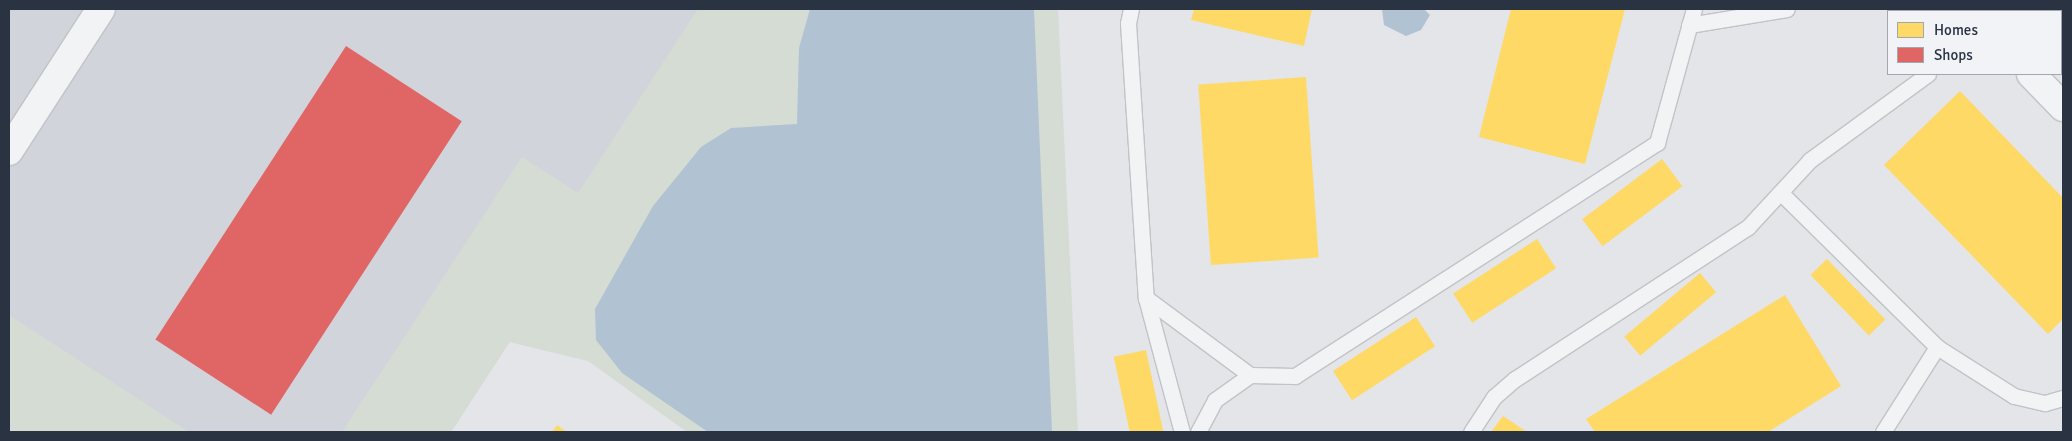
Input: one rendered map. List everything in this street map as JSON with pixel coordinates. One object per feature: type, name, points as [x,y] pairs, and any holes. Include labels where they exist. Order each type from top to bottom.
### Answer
[{"type":"street","points":[[9,151],[101,9]]},
{"type":"street","points":[[2032,75],[2063,107]]},
{"type":"lane","points":[[1131,9],[1128,23],[1146,298],[1182,432]]},
{"type":"lane","points":[[1146,298],[1250,375],[1295,376],[1657,143],[1694,9]]},
{"type":"lane","points":[[1689,25],[1787,9]]},
{"type":"lane","points":[[1471,432],[1494,397],[1515,379],[1748,227],[1782,194],[1810,160],[1927,75]]},
{"type":"lane","points":[[1782,194],[1937,347],[2014,396],[2045,403],[2063,398]]},
{"type":"lane","points":[[1883,432],[1937,347]]},
{"type":"lane","points":[[1198,432],[1215,400],[1250,375]]},
{"type":"shaded area","points":[[9,9],[726,9],[451,432],[9,432]]},
{"type":"shaded area","points":[[698,9],[1058,9],[1078,432],[687,432],[588,361],[509,342],[451,432],[342,432],[522,157],[578,193]]},
{"type":"shaded area","points":[[9,315],[189,432],[9,432]]},
{"type":"water","points":[[810,9],[1034,9],[1052,432],[708,432],[622,373],[596,340],[595,309],[653,206],[701,147],[731,128],[797,124],[799,48]]},
{"type":"water","points":[[1382,9],[1424,9],[1430,15],[1421,30],[1406,36],[1384,25]]},
{"type":"building: Homes","points":[[1194,9],[1312,9],[1304,46],[1191,20]]},
{"type":"building: Homes","points":[[1511,9],[1625,9],[1585,164],[1479,137]]},
{"type":"building: Homes","points":[[1306,77],[1319,258],[1211,265],[1198,85]]},
{"type":"building: Homes","points":[[1960,91],[2063,198],[2063,319],[2048,334],[1884,165]]},
{"type":"building: Homes","points":[[1662,159],[1682,186],[1603,246],[1582,219]]},
{"type":"building: Homes","points":[[1537,239],[1556,268],[1472,323],[1453,293]]},
{"type":"building: Homes","points":[[1827,259],[1885,319],[1869,335],[1810,275]]},
{"type":"building: Homes","points":[[1700,273],[1716,292],[1640,356],[1624,337]]},
{"type":"building: Homes","points":[[1785,295],[1841,386],[1768,432],[1595,432],[1586,419]]},
{"type":"building: Homes","points":[[1416,317],[1435,346],[1352,400],[1333,371]]},
{"type":"building: Homes","points":[[1146,350],[1163,432],[1130,432],[1114,357]]},
{"type":"building: Homes","points":[[1503,416],[1527,432],[1491,432]]},
{"type":"building: Homes","points":[[557,425],[567,432],[552,432]]},
{"type":"building: Shops","points":[[346,46],[462,121],[271,415],[155,340]]}]
